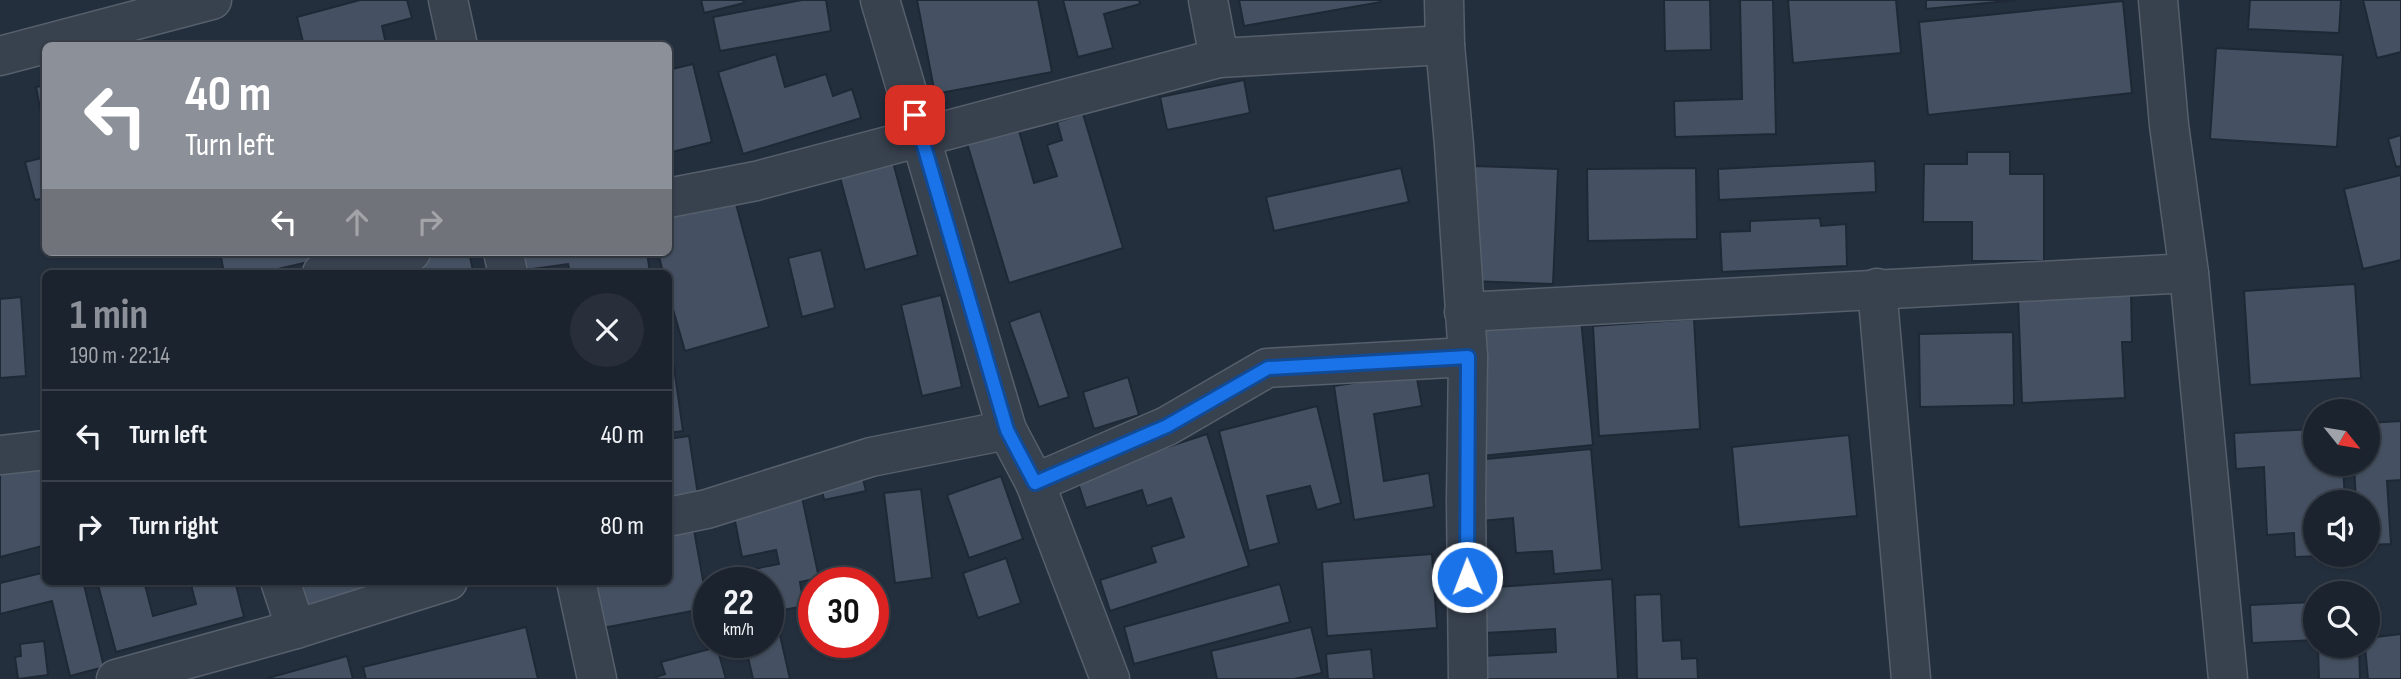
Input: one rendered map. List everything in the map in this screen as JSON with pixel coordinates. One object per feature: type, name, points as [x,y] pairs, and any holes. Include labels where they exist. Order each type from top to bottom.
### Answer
[{"type":"street","points":[[53,42],[212,0]]},
{"type":"street","points":[[448,0],[457,42]]},
{"type":"street","points":[[880,0],[1007,430],[1035,483],[1110,679]]},
{"type":"street","points":[[1208,0],[1219,58]]},
{"type":"street","points":[[1444,0],[1468,357],[1468,679]]},
{"type":"street","points":[[2158,0],[2169,125],[2189,273],[2228,679]]},
{"type":"street","points":[[0,56],[42,45]]},
{"type":"street","points":[[672,197],[756,181],[1219,58],[1445,45]]},
{"type":"street","points":[[335,270],[394,256]]},
{"type":"street","points":[[1464,312],[2189,273]]},
{"type":"street","points":[[1877,288],[1911,679]]},
{"type":"street","points":[[1035,483],[1167,426],[1268,368],[1468,357]]},
{"type":"street","points":[[672,516],[707,509],[871,457],[1007,430]]},
{"type":"street","points":[[0,455],[42,450]]},
{"type":"street","points":[[281,585],[296,629]]},
{"type":"street","points":[[116,679],[296,629],[435,585]]},
{"type":"street","points":[[577,585],[597,679]]},
{"type":"building","points":[[360,0],[407,0],[412,18],[382,26],[386,42],[303,42],[297,17]]},
{"type":"building","points":[[701,0],[743,0],[744,3],[704,13]]},
{"type":"building","points":[[802,0],[826,0],[831,31],[720,51],[713,17]]},
{"type":"building","points":[[917,0],[1038,0],[1052,72],[935,94]]},
{"type":"building","points":[[1063,0],[1139,0],[1140,4],[1104,14],[1113,48],[1078,57]]},
{"type":"building","points":[[1239,0],[1381,0],[1381,2],[1244,26]]},
{"type":"building","points":[[1664,0],[1710,0],[1711,50],[1665,51]]},
{"type":"building","points":[[1740,0],[1773,0],[1776,134],[1675,137],[1674,101],[1742,99]]},
{"type":"building","points":[[1788,0],[1896,0],[1901,53],[1793,63]]},
{"type":"building","points":[[1926,0],[2017,0],[1926,9]]},
{"type":"building","points":[[2250,0],[2341,0],[2339,33],[2248,29]]},
{"type":"building","points":[[2363,0],[2401,0],[2401,52],[2377,58]]},
{"type":"building","points":[[2123,1],[2132,93],[1928,115],[1919,22]]},
{"type":"building","points":[[2216,48],[2343,55],[2337,147],[2210,139]]},
{"type":"building","points":[[776,54],[785,87],[826,74],[833,96],[852,89],[861,118],[743,154],[718,72]]},
{"type":"building","points":[[693,64],[712,142],[672,152],[672,69]]},
{"type":"building","points":[[1244,80],[1250,113],[1167,130],[1160,97]]},
{"type":"building","points":[[42,86],[42,118],[36,87]]},
{"type":"building","points":[[1083,114],[1123,248],[1009,283],[966,140],[1017,124],[1034,183],[1057,176],[1047,145],[1062,140],[1057,122]]},
{"type":"building","points":[[2401,135],[2401,166],[2396,167],[2388,139]]},
{"type":"building","points":[[1967,152],[2010,152],[2010,174],[2044,174],[2044,261],[1972,261],[1972,222],[1923,222],[1924,164],[1967,164]]},
{"type":"building","points":[[891,155],[918,255],[865,270],[838,170]]},
{"type":"building","points":[[42,158],[42,199],[35,200],[25,162]]},
{"type":"building","points":[[1875,161],[1876,192],[1719,200],[1718,169]]},
{"type":"building","points":[[1473,166],[1558,169],[1553,284],[1468,281]]},
{"type":"building","points":[[1401,168],[1409,202],[1274,231],[1266,197]]},
{"type":"building","points":[[1696,168],[1697,239],[1588,241],[1587,169]]},
{"type":"building","points":[[2401,175],[2401,260],[2363,269],[2344,189]]},
{"type":"building","points":[[732,189],[769,327],[685,351],[672,306],[672,270],[662,270],[659,256],[672,256],[672,206]]},
{"type":"building","points":[[1820,218],[1821,226],[1846,224],[1847,266],[1722,272],[1720,232],[1750,231],[1750,221]]},
{"type":"building","points":[[821,250],[835,308],[802,317],[788,258]]},
{"type":"building","points":[[221,256],[334,256],[274,270],[223,270]]},
{"type":"building","points":[[432,256],[470,256],[473,270],[373,270]]},
{"type":"building","points":[[516,256],[648,256],[650,270],[569,270],[568,264],[518,270]]},
{"type":"building","points":[[2355,284],[2361,378],[2250,385],[2244,291]]},
{"type":"building","points":[[2131,293],[2132,342],[2122,342],[2125,398],[2022,403],[2018,297]]},
{"type":"building","points":[[941,295],[962,387],[922,396],[901,305]]},
{"type":"building","points":[[21,297],[26,376],[0,378],[0,299]]},
{"type":"building","points":[[1040,311],[1069,397],[1039,407],[1009,322]]},
{"type":"building","points":[[1581,319],[1593,445],[1481,456],[1469,330]]},
{"type":"building","points":[[1694,319],[1700,429],[1599,436],[1593,326]]},
{"type":"building","points":[[2013,332],[2014,405],[1920,407],[1919,334]]},
{"type":"building","points":[[672,367],[683,431],[672,432]]},
{"type":"building","points":[[1416,373],[1422,406],[1374,414],[1384,481],[1429,473],[1434,507],[1354,520],[1334,386]]},
{"type":"building","points":[[1128,377],[1139,415],[1094,429],[1083,392]]},
{"type":"building","points":[[1317,406],[1341,503],[1317,510],[1310,486],[1267,496],[1279,543],[1249,551],[1219,431]]},
{"type":"building","points":[[2401,421],[2401,480],[2387,481],[2391,544],[2380,544],[2380,490],[2355,490],[2355,476],[2380,476],[2380,422]]},
{"type":"building","points":[[2303,430],[2303,476],[2344,476],[2344,490],[2303,490],[2303,557],[2295,557],[2294,533],[2267,535],[2264,467],[2236,469],[2234,433]]},
{"type":"building","points":[[1207,434],[1249,566],[1110,611],[1100,580],[1156,562],[1151,547],[1184,537],[1171,498],[1147,506],[1142,490],[1086,508],[1076,477]]},
{"type":"building","points":[[1849,435],[1857,516],[1739,527],[1732,447]]},
{"type":"building","points":[[689,436],[700,508],[672,512],[672,438]]},
{"type":"building","points":[[1591,449],[1602,570],[1554,574],[1552,551],[1516,553],[1513,518],[1481,521],[1476,460]]},
{"type":"building","points":[[39,456],[42,467],[42,546],[0,557],[0,466]]},
{"type":"building","points":[[861,471],[866,491],[824,500],[820,480]]},
{"type":"building","points":[[1001,476],[1023,539],[969,558],[947,495]]},
{"type":"building","points":[[921,489],[932,578],[895,583],[884,493]]},
{"type":"building","points":[[802,497],[817,567],[798,567],[798,607],[784,610],[784,567],[764,567],[779,564],[776,550],[742,557],[733,511]]},
{"type":"building","points":[[692,519],[701,567],[693,567],[693,611],[592,630],[584,585],[672,585],[672,523]]},
{"type":"building","points":[[1432,554],[1437,628],[1327,636],[1322,562]]},
{"type":"building","points":[[1006,558],[1021,603],[978,618],[963,573]]},
{"type":"building","points":[[42,573],[42,585],[84,585],[104,667],[70,676],[52,601],[0,614],[0,583]]},
{"type":"building","points":[[1612,579],[1618,679],[1483,679],[1481,656],[1556,652],[1555,629],[1484,633],[1482,588]]},
{"type":"building","points":[[1280,584],[1290,622],[1134,664],[1124,627]]},
{"type":"building","points":[[98,585],[145,585],[153,616],[196,604],[191,585],[236,585],[244,617],[116,652]]},
{"type":"building","points":[[288,585],[381,585],[294,609]]},
{"type":"building","points":[[1661,594],[1663,641],[1681,640],[1682,659],[1697,658],[1698,679],[1637,679],[1635,595]]},
{"type":"building","points":[[2303,603],[2303,641],[2252,643],[2250,605]]},
{"type":"building","points":[[526,627],[538,679],[366,679],[363,667]]},
{"type":"building","points":[[1311,627],[1322,673],[1294,679],[1217,679],[1211,651]]},
{"type":"building","points":[[2401,634],[2401,679],[2368,679],[2366,658],[2380,658],[2380,637]]},
{"type":"building","points":[[44,641],[48,675],[18,679],[15,657],[21,656],[20,644]]},
{"type":"building","points":[[1371,649],[1374,679],[1328,679],[1326,654]]},
{"type":"building","points":[[693,653],[693,658],[720,658],[726,679],[657,679],[656,677],[665,674],[661,662]]},
{"type":"building","points":[[784,653],[790,679],[753,679],[748,658],[784,658]]},
{"type":"building","points":[[347,656],[353,679],[268,679],[268,678]]},
{"type":"building","points":[[2318,658],[2359,658],[2360,679],[2319,679]]},
{"type":"route","points":[[915,115],[1007,430],[1035,483],[1167,426],[1268,368],[1468,357],[1467,577]]}]
